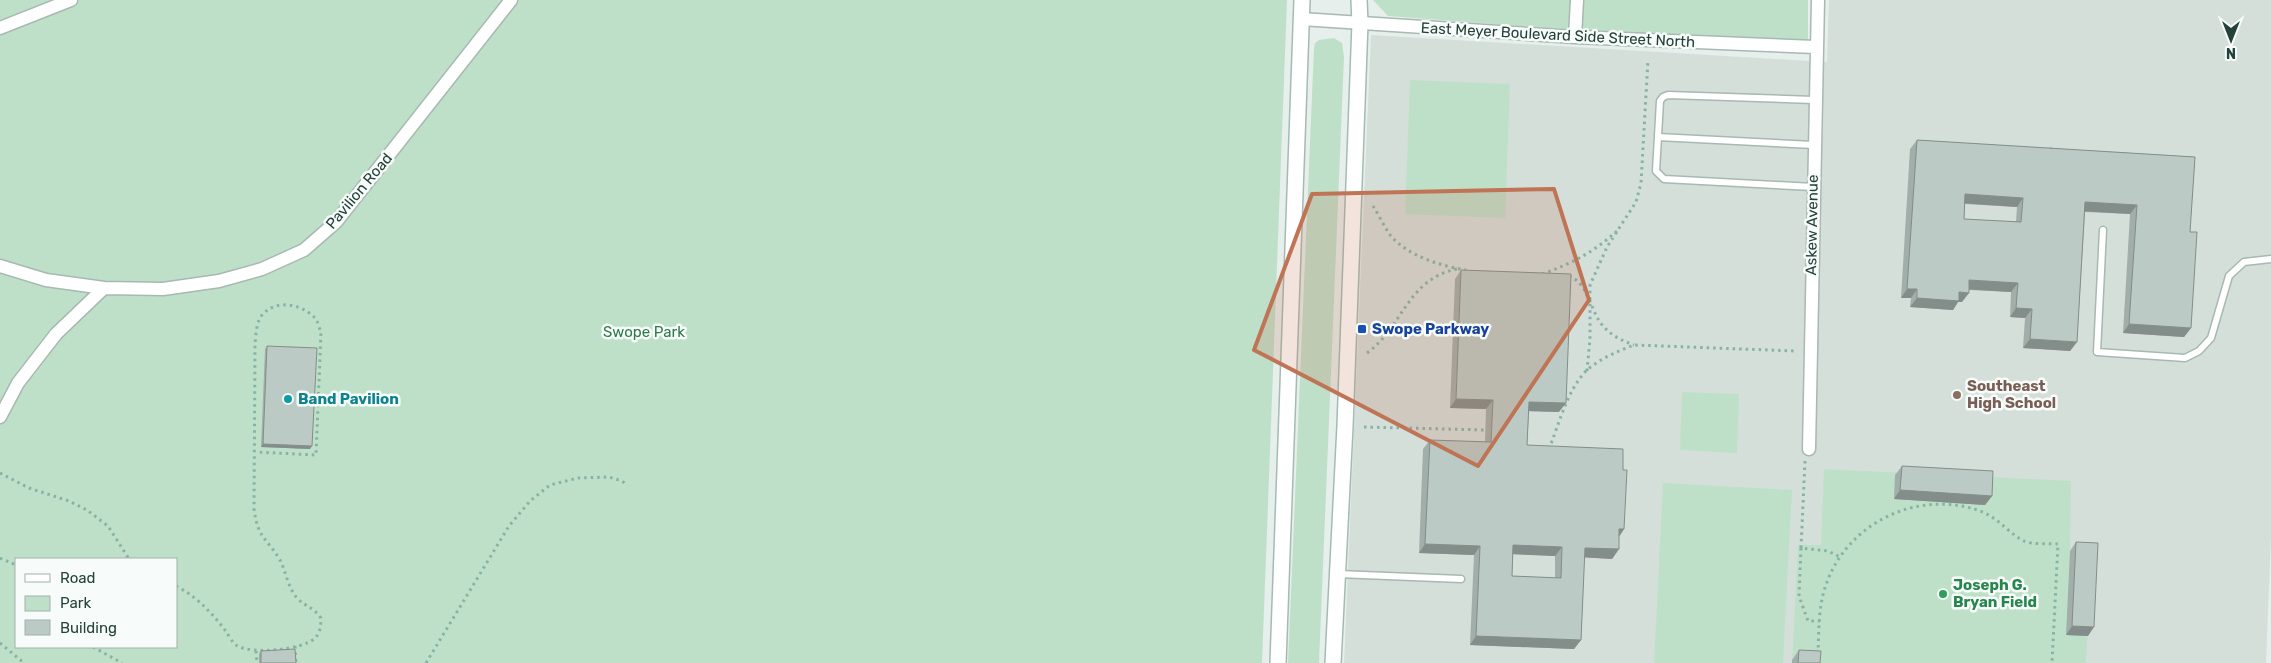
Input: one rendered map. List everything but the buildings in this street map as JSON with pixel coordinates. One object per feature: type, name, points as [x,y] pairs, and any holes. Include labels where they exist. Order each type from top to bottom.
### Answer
[{"type":"main road","points":[[1278,663],[1302,0]]},
{"type":"main road","points":[[1333,663],[1345,426],[1360,23],[1359,0]]},
{"type":"street","points":[[0,28],[71,0]]},
{"type":"street","name":"Pavilion Road","points":[[0,266],[46,280],[104,288],[163,289],[219,281],[262,269],[304,250],[336,222],[511,0]]},
{"type":"street","points":[[1575,37],[1577,0]]},
{"type":"street","name":"Askew Avenue","points":[[1807,455],[1815,47],[1818,0]]},
{"type":"street","name":"East Meyer Boulevard Side Street North","points":[[1301,19],[1575,37],[1815,47]]},
{"type":"street","points":[[0,417],[18,383],[56,334],[104,288]]},
{"type":"lane","points":[[1813,187],[1664,178],[1656,171],[1660,101],[1663,97],[1668,95],[1814,100]]},
{"type":"lane","points":[[1658,137],[1814,145]]},
{"type":"lane","points":[[2103,230],[2097,352],[2185,358],[2199,351],[2212,338],[2229,276],[2244,262],[2271,259]]},
{"type":"lane","points":[[1337,574],[1461,579]]},
{"type":"path","points":[[1587,371],[1590,338],[1590,286],[1597,268],[1636,202],[1642,183],[1648,60]]},
{"type":"path","points":[[2051,144],[2051,150]]},
{"type":"path","points":[[1373,206],[1391,236],[1406,249],[1431,261],[1473,272]]},
{"type":"path","points":[[1542,274],[1565,266],[1585,256],[1602,244],[1622,225]]},
{"type":"path","points":[[1367,353],[1386,336],[1396,318],[1427,280],[1442,272],[1458,269]]},
{"type":"path","points":[[1533,274],[1561,274]]},
{"type":"path","points":[[1566,275],[1581,284],[1603,327],[1621,340],[1634,345],[1796,351]]},
{"type":"path","points":[[178,587],[206,608],[235,644],[248,650],[256,651],[304,645],[315,639],[320,629],[322,618],[314,608],[297,598],[279,559],[265,542],[256,526],[254,509],[256,452],[255,344],[258,326],[262,314],[275,306],[290,304],[304,310],[316,319],[321,332],[316,455],[256,452]]},
{"type":"path","points":[[1546,455],[1574,387],[1587,371],[1612,354],[1634,345]]},
{"type":"path","points":[[1364,427],[1486,430]]},
{"type":"path","points":[[1807,455],[1799,596],[1808,621],[1820,621]]},
{"type":"path","points":[[0,473],[28,488],[69,501],[88,510],[108,526],[128,558]]},
{"type":"path","points":[[426,663],[518,514],[550,485],[578,478],[600,476],[616,478],[627,485]]},
{"type":"path","points":[[1818,663],[1823,593],[1832,570],[1840,557],[1856,537],[1880,519],[1896,512],[1926,505],[1970,508],[1996,519],[2024,542],[2058,544],[2052,663]]},
{"type":"path","points":[[1802,548],[1828,551],[1840,557]]},
{"type":"path","points":[[0,558],[15,565]]},
{"type":"path","points":[[0,643],[24,663]]},
{"type":"path","points":[[295,646],[296,663]]},
{"type":"path","points":[[95,648],[122,663]]},
{"type":"path","points":[[256,651],[257,663]]},
{"type":"highlighted area","points":[[1554,189],[1589,300],[1478,466],[1254,350],[1312,194]]},
{"type":"shaded area","name":"Southeast High School","points":[[1829,0],[2271,0],[2271,537],[2266,663],[1344,663],[1371,35],[1827,62]]},
{"type":"green space","name":"Swope Park","points":[[0,0],[1287,0],[1262,663],[0,663]]},
{"type":"green space","points":[[1373,0],[1808,0],[1808,41],[1798,47],[1388,16]]},
{"type":"green space","points":[[1334,38],[1342,43],[1344,57],[1319,663],[1288,663],[1314,48],[1315,43],[1319,40]]},
{"type":"green space","points":[[1410,80],[1510,84],[1505,218],[1405,214]]},
{"type":"green space","points":[[1682,392],[1739,394],[1737,453],[1680,450]]},
{"type":"green space","name":"Joseph G. Bryan Field","points":[[1824,469],[2071,481],[2070,551],[2092,552],[2086,663],[1792,663],[1798,545],[1821,545]]},
{"type":"green space","points":[[1663,483],[1792,490],[1783,663],[1654,663]]},
{"type":"place","name":"Swope Parkway","points":[[1362,329]]},
{"type":"place","name":"Southeast High School","points":[[1957,395]]},
{"type":"place","name":"Band Pavilion","points":[[288,399]]},
{"type":"place","name":"Joseph G. Bryan Field","points":[[1943,594]]}]
